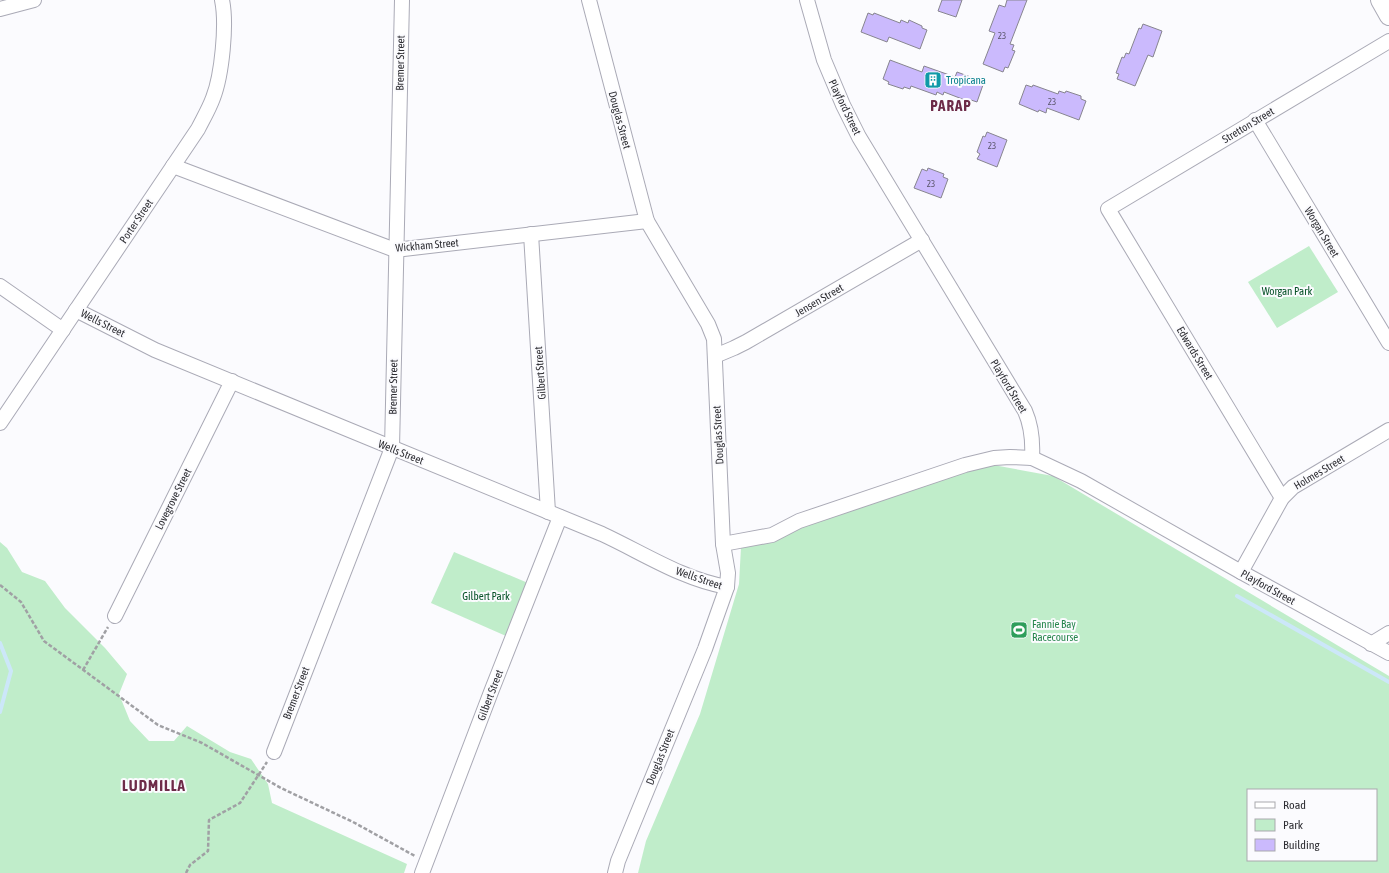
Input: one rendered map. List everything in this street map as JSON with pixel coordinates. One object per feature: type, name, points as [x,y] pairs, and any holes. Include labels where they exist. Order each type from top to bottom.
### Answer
[{"type":"street","points":[[0,9],[34,0]]},
{"type":"street","name":"Porter Street","points":[[0,423],[198,129],[214,97],[220,67],[224,23],[222,0]]},
{"type":"street","name":"Bremer Street","points":[[274,752],[392,448],[395,250],[402,0]]},
{"type":"street","name":"Douglas Street","points":[[589,0],[647,221],[712,332],[714,339],[723,544],[728,573],[727,587],[705,649],[618,861],[615,873]]},
{"type":"street","name":"Playford Street","points":[[808,0],[824,60],[843,105],[860,137],[1025,411],[1032,436],[1032,458],[1081,481],[1389,654]]},
{"type":"street","points":[[1380,0],[1389,16]]},
{"type":"street","name":"Stretton Street","points":[[1108,209],[1389,41]]},
{"type":"street","name":"Worgan Street","points":[[1255,120],[1389,343]]},
{"type":"street","name":"Wickham Street","points":[[173,166],[395,250],[647,221]]},
{"type":"street","name":"Edwards Street","points":[[1108,209],[1282,498]]},
{"type":"street","name":"Gilbert Street","points":[[424,867],[554,514],[532,234]]},
{"type":"street","name":"Jensen Street","points":[[714,356],[746,342],[922,240]]},
{"type":"street","points":[[0,286],[63,330]]},
{"type":"street","name":"Wells Street","points":[[76,310],[155,350],[554,514],[624,544],[664,566],[698,580],[727,587]]},
{"type":"street","name":"Lovegrove Street","points":[[114,616],[232,381]]},
{"type":"street","name":"Holmes Street","points":[[1241,572],[1282,498],[1293,487],[1389,430]]},
{"type":"street","points":[[723,544],[772,535],[799,521],[965,465],[994,458],[1032,458]]},
{"type":"street","points":[[1371,644],[1389,632]]},
{"type":"path","points":[[0,585],[21,602],[44,641],[158,725],[202,743],[280,788],[353,822],[416,857],[424,867]]},
{"type":"path","points":[[83,670],[114,616]]},
{"type":"path","points":[[186,873],[190,865],[208,851],[209,820],[240,803],[274,752]]},
{"type":"green space","name":"Worgan Park","points":[[1309,246],[1338,292],[1277,328],[1248,282]]},
{"type":"green space","name":"Fannie Bay Racecourse","points":[[988,464],[1053,476],[1389,676],[1389,873],[638,873],[646,841],[700,714],[739,584],[741,547]]},
{"type":"green space","points":[[0,542],[7,548],[22,572],[45,581],[65,608],[105,648],[127,674],[119,694],[130,721],[149,741],[174,741],[187,726],[230,752],[251,759],[268,784],[272,803],[407,864],[404,873],[0,873]]},
{"type":"green space","name":"Gilbert Park","points":[[454,552],[528,583],[506,636],[431,603]]},
{"type":"building","points":[[942,0],[962,0],[956,17],[938,11]]},
{"type":"building","name":"Tropicana","points":[[1007,0],[1027,0],[1010,44],[1014,45],[1012,50],[1015,51],[1008,68],[1005,67],[1003,72],[983,64],[995,33],[989,31],[999,5],[1005,7]]},
{"type":"building","points":[[868,13],[873,15],[874,13],[900,23],[901,20],[908,23],[909,20],[922,26],[922,28],[927,30],[920,49],[889,37],[887,42],[861,32]]},
{"type":"building","points":[[1143,24],[1162,31],[1153,57],[1148,55],[1135,86],[1117,79],[1119,74],[1116,73],[1122,57],[1124,58],[1126,53],[1129,54],[1139,28],[1141,29]]},
{"type":"building","name":"Tropicana","points":[[890,60],[922,72],[924,66],[955,77],[957,72],[984,82],[977,102],[971,100],[970,102],[944,92],[943,95],[937,92],[936,95],[911,86],[910,89],[904,87],[903,89],[888,84],[889,82],[883,79]]},
{"type":"building","points":[[1026,85],[1032,87],[1033,85],[1058,94],[1059,91],[1065,93],[1066,91],[1081,96],[1081,99],[1086,101],[1079,120],[1047,108],[1046,113],[1039,110],[1038,112],[1019,104]]},
{"type":"building","points":[[987,132],[1007,140],[997,167],[977,159],[980,154],[977,152],[983,136],[985,137]]},
{"type":"building","points":[[928,168],[944,174],[943,177],[948,179],[941,198],[914,188],[922,169],[927,171]]},
{"type":"waterway","points":[[1237,596],[1389,682]]},
{"type":"waterway","points":[[0,643],[11,671],[0,712]]},
{"type":"place","name":"Tropicana","points":[[933,80]]},
{"type":"place","name":"Fannie Bay Racecourse","points":[[1019,630]]},
{"type":"district","name":"PARAP","points":[[951,105]]},
{"type":"district","name":"LUDMILLA","points":[[154,785]]}]
